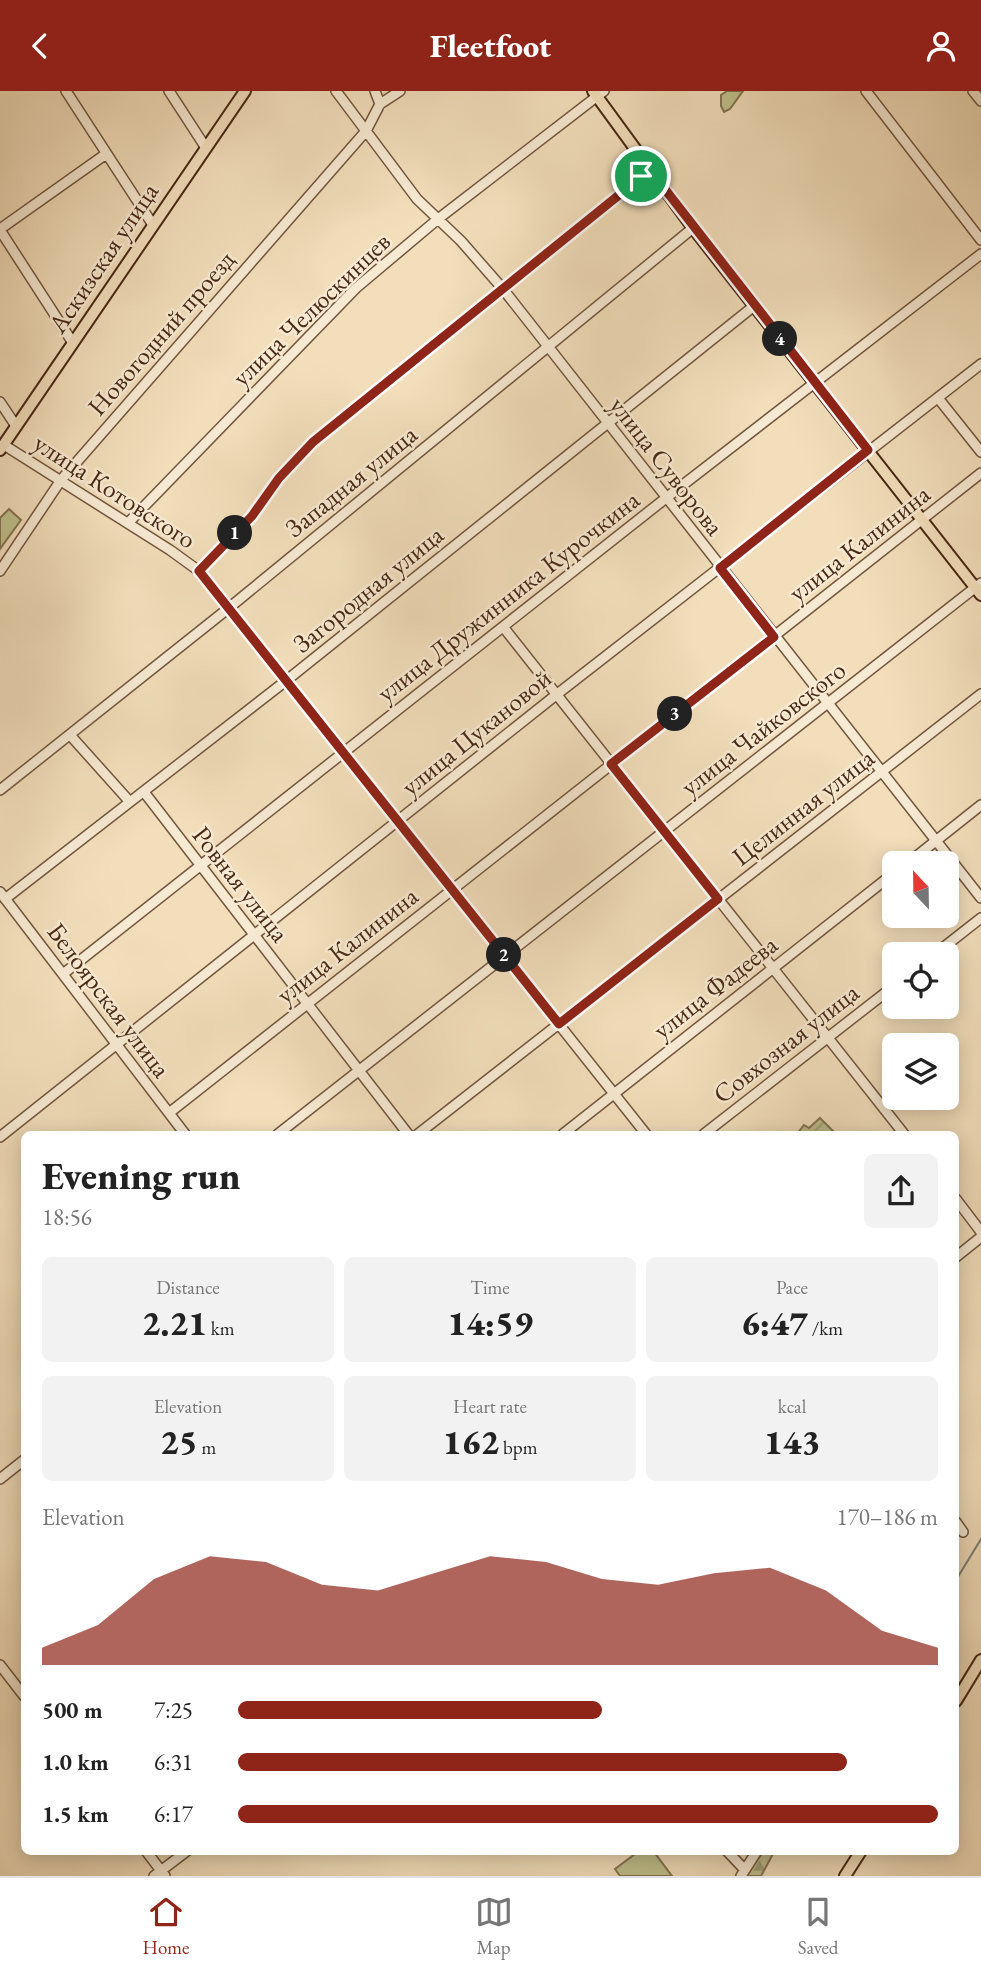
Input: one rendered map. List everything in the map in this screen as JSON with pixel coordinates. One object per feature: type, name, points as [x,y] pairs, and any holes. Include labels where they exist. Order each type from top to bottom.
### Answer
[{"type":"main road","name":"Аскизская улица","points":[[2,447],[245,91]]},
{"type":"main road","points":[[598,93],[693,228],[921,520],[979,589]]},
{"type":"main road","points":[[959,1697],[981,1660]]},
{"type":"main road","points":[[845,1876],[858,1855]]},
{"type":"street","points":[[66,91],[153,225]]},
{"type":"street","points":[[169,91],[206,148]]},
{"type":"street","name":"улица Суворова","points":[[336,91],[417,199],[461,241],[503,289],[981,898]]},
{"type":"street","points":[[375,91],[380,104]]},
{"type":"street","points":[[366,131],[380,104],[400,91]]},
{"type":"street","points":[[866,91],[981,240]]},
{"type":"street","points":[[973,91],[981,101]]},
{"type":"street","name":"улица Челюскинцев","points":[[128,523],[356,288],[438,219],[598,93]]},
{"type":"street","name":"Новогодний проезд","points":[[0,571],[61,480],[366,131]]},
{"type":"street","points":[[73,344],[0,229],[106,154]]},
{"type":"street","points":[[199,571],[252,516],[279,478],[313,442],[650,170]]},
{"type":"street","name":"Западная улица","points":[[0,790],[230,607],[693,228]]},
{"type":"street","name":"улица Дружинника Курочкина","points":[[63,974],[666,498],[981,254]]},
{"type":"street","name":"Загородная улица","points":[[3,896],[130,803],[287,680],[754,306]]},
{"type":"street","name":"улица Цукановой","points":[[0,1137],[556,695],[981,364]]},
{"type":"street","points":[[938,398],[981,452]]},
{"type":"street","points":[[0,402],[16,426]]},
{"type":"street","name":"улица Котовского","points":[[2,447],[61,480],[199,571],[644,1131]]},
{"type":"street","name":"улица Калинина","points":[[169,1113],[981,473]]},
{"type":"street","name":"улица Чайковского","points":[[282,1131],[664,831],[979,589]]},
{"type":"street","points":[[503,628],[902,1131]]},
{"type":"street","name":"Целинная улица","points":[[422,1131],[981,694]]},
{"type":"street","points":[[70,735],[130,803]]},
{"type":"street","name":"Ровная улица","points":[[144,792],[406,1131]]},
{"type":"street","points":[[923,851],[981,805]]},
{"type":"street","name":"улица Фадеева","points":[[568,1131],[882,882]]},
{"type":"street","name":"Белоярская улица","points":[[3,896],[182,1131]]},
{"type":"street","points":[[950,942],[981,918]]},
{"type":"street","name":"Совхозная улица","points":[[708,1131],[882,995]]},
{"type":"street","points":[[959,1203],[981,1231]]},
{"type":"street","points":[[959,1255],[981,1237]]},
{"type":"street","points":[[0,1479],[21,1462]]},
{"type":"street","points":[[959,1526],[963,1532]]},
{"type":"street","points":[[0,1665],[21,1692]]},
{"type":"street","points":[[148,1855],[160,1874],[182,1855]]},
{"type":"street","points":[[730,1855],[743,1873],[754,1855]]},
{"type":"green space","points":[[727,91],[743,91],[730,109],[724,112],[721,95]]},
{"type":"green space","points":[[9,509],[21,520],[0,549],[0,518]]},
{"type":"green space","points":[[820,1118],[833,1131],[799,1131],[804,1125],[809,1128]]},
{"type":"green space","points":[[634,1855],[656,1855],[672,1876],[620,1876],[615,1869]]},
{"type":"green space","points":[[761,1855],[772,1855],[761,1876],[746,1876]]},
{"type":"waterway","points":[[959,1575],[981,1539]]},
{"type":"route","points":[[650,170],[868,450],[720,568],[774,637],[611,764],[718,899],[559,1024],[199,571],[252,516],[279,478],[313,442],[641,176],[650,170]]}]
